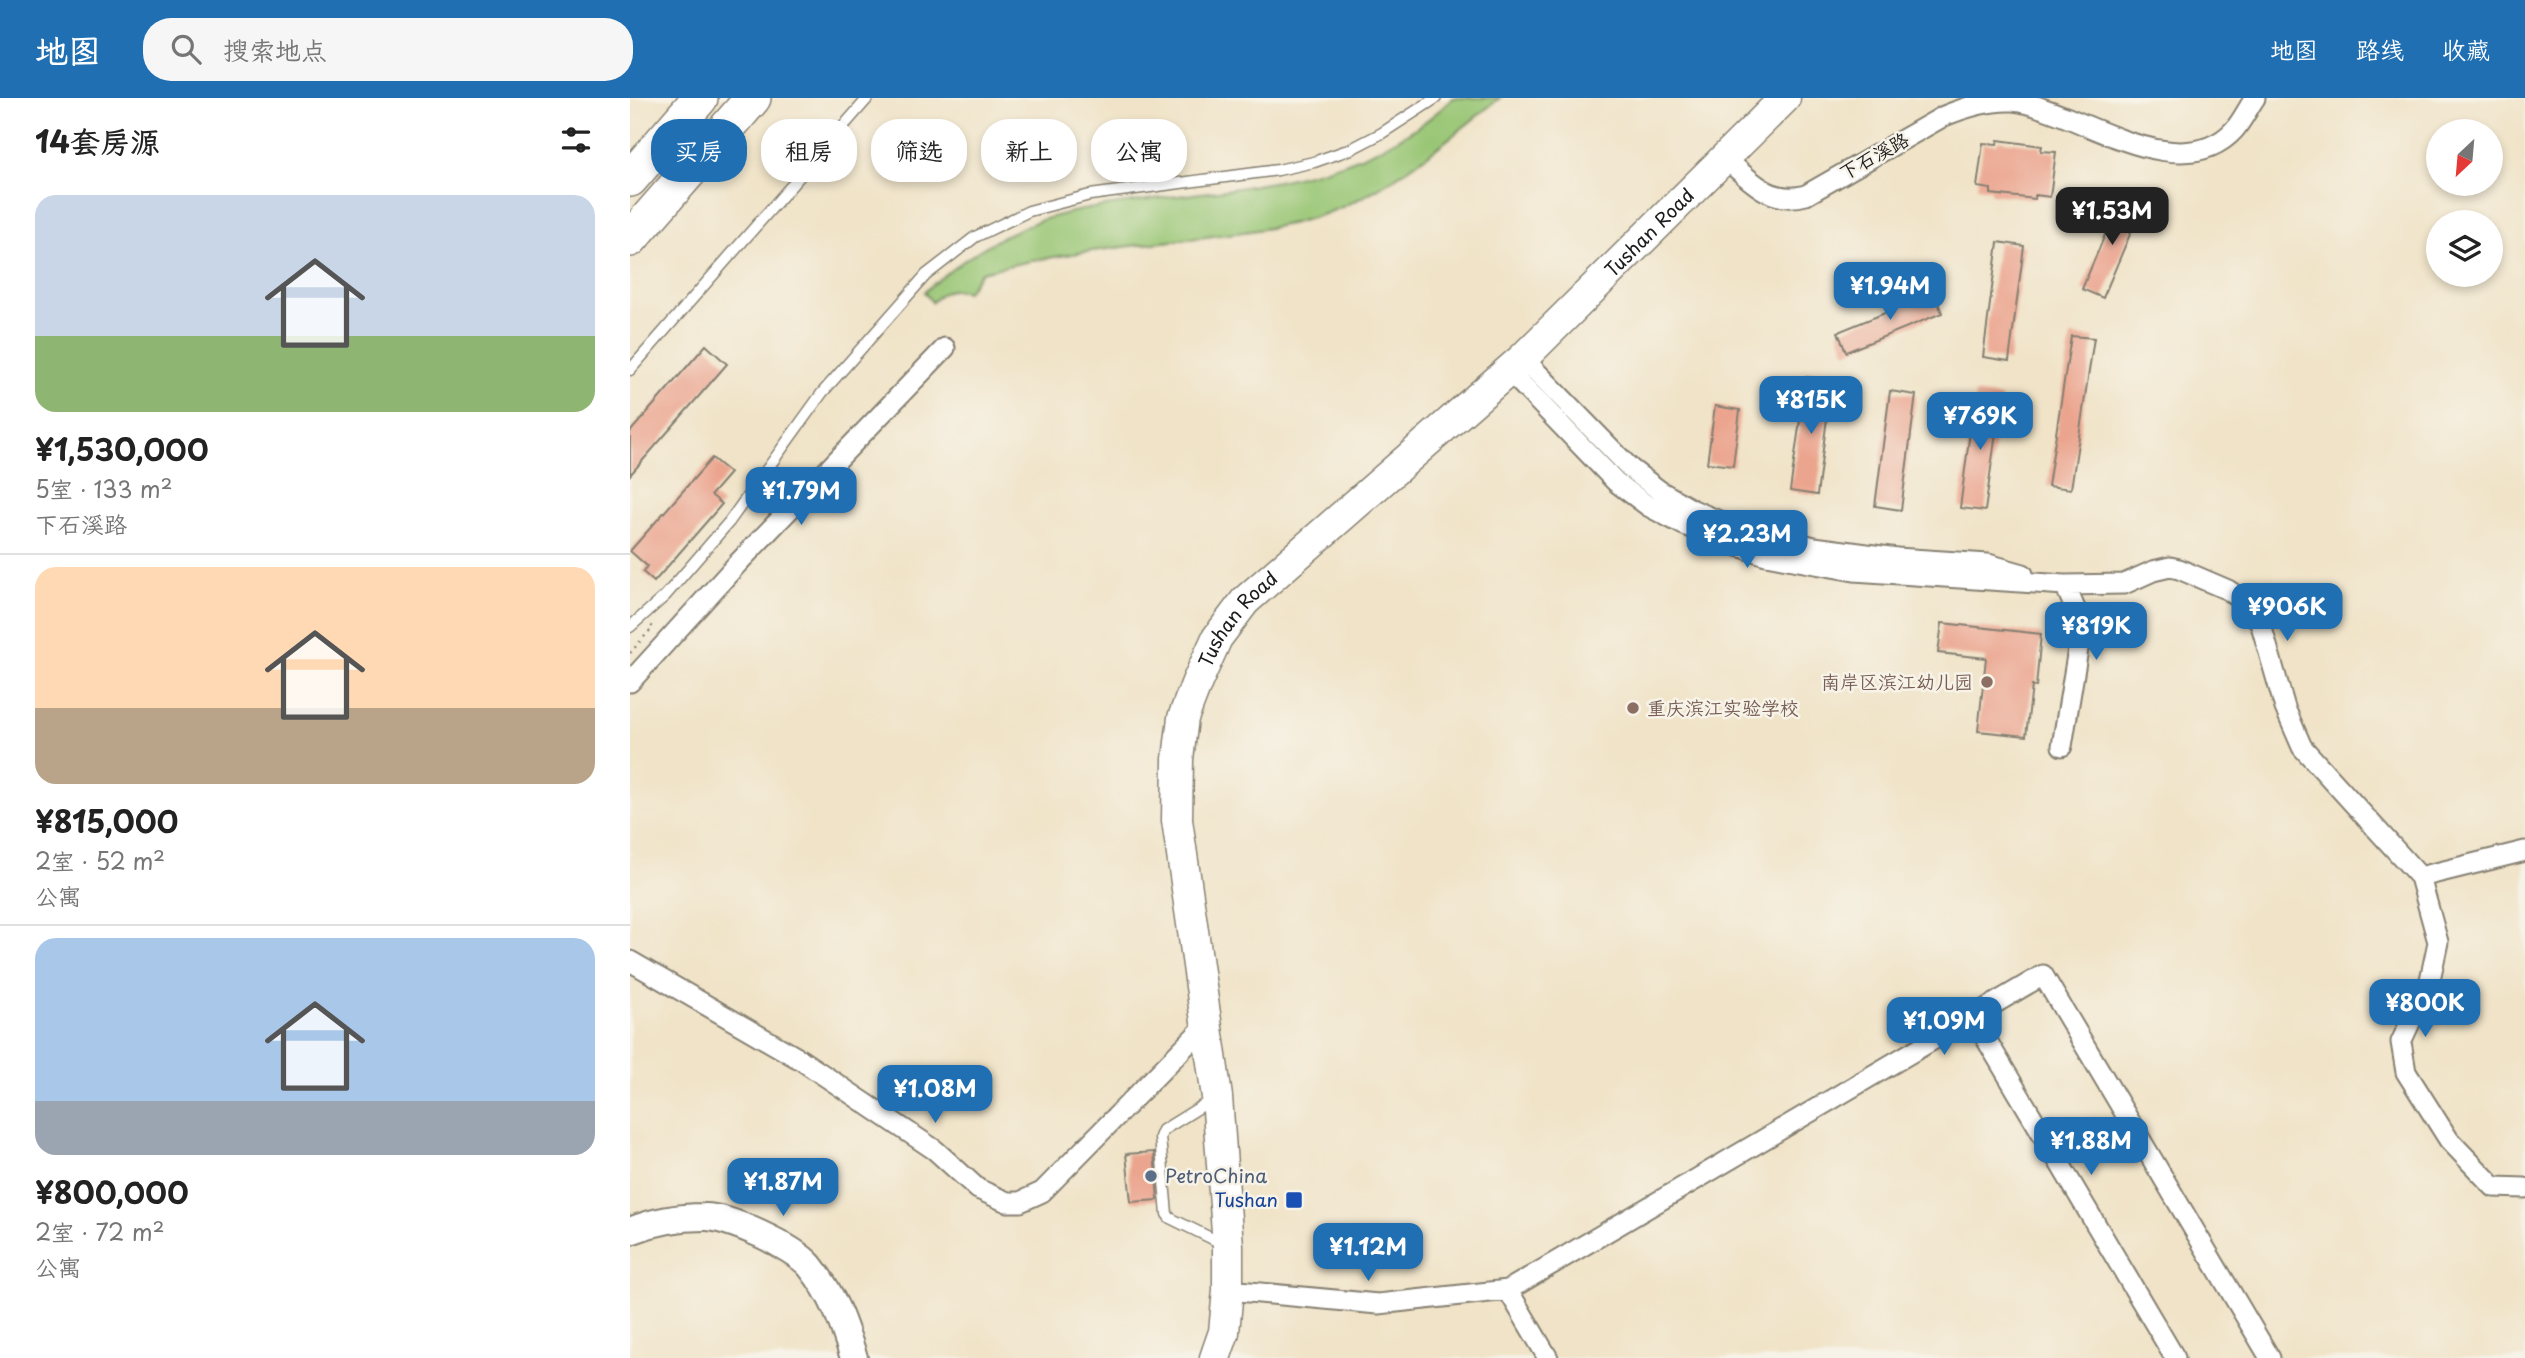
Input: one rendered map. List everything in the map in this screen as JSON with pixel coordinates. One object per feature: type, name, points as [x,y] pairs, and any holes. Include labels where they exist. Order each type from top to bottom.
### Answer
[{"type":"highway","points":[[630,179],[699,98]]},
{"type":"highway","points":[[630,239],[753,98]]},
{"type":"main road","name":"Tushan Road","points":[[1214,1358],[1224,1332],[1228,1246],[1217,1097],[1177,820],[1178,759],[1183,718],[1217,638],[1245,600],[1516,364],[1785,98]]},
{"type":"main road","points":[[630,1231],[647,1224],[707,1216],[765,1234],[808,1264],[838,1308],[854,1358]]},
{"type":"street","name":"下石溪路","points":[[1725,158],[1761,189],[1783,198],[1793,198],[1806,195],[1964,107],[1988,102],[2014,101],[2036,106],[2134,144],[2155,150],[2179,152],[2202,149],[2220,141],[2235,129],[2255,98]]},
{"type":"street","points":[[630,682],[739,562],[945,348]]},
{"type":"street","points":[[1516,364],[1631,469],[1660,491],[1691,509],[1731,526],[1814,547],[1897,558],[1988,565],[2064,585],[2124,584],[2153,570],[2170,567],[2216,585],[2241,599],[2262,625],[2285,708],[2302,747],[2420,877],[2438,942],[2430,980],[2401,1042],[2406,1072],[2449,1140],[2494,1187],[2525,1188]]},
{"type":"street","points":[[2062,746],[2082,625],[2064,585]]},
{"type":"street","points":[[2420,877],[2525,850]]},
{"type":"street","points":[[630,961],[801,1060],[935,1150],[978,1189],[1007,1202],[1020,1202],[1042,1192],[1206,1025]]},
{"type":"street","points":[[1228,1290],[1378,1304],[1508,1290],[2043,975],[2270,1358]]},
{"type":"street","points":[[1973,1017],[2175,1358]]},
{"type":"street","points":[[1508,1290],[1548,1358]]},
{"type":"lane","points":[[630,370],[868,98]]},
{"type":"lane","points":[[630,627],[665,596],[729,522],[822,393],[926,275],[975,237],[1029,211],[1090,195],[1278,170],[1314,162],[1351,149],[1382,133],[1436,98]]},
{"type":"lane","points":[[1217,1097],[1163,1130],[1160,1137],[1167,1214],[1170,1218],[1228,1246]]},
{"type":"path","points":[[630,653],[653,627]]},
{"type":"green space","points":[[1453,98],[1500,98],[1405,171],[1364,196],[1325,214],[1252,231],[1034,260],[981,272],[967,292],[948,291],[932,302],[924,292],[977,252],[1005,235],[1036,222],[1088,209],[1306,175],[1346,163],[1384,147],[1420,125]]},
{"type":"building","points":[[1998,140],[2042,146],[2041,151],[2056,152],[2050,197],[2035,195],[2035,199],[1991,194],[1991,189],[1977,187],[1983,143],[1997,144]]},
{"type":"building","points":[[2121,197],[2142,206],[2103,298],[2082,289]]},
{"type":"building","points":[[1998,242],[2024,246],[2009,361],[1983,357]]},
{"type":"building","points":[[1934,293],[1942,313],[1846,352],[1838,332]]},
{"type":"building","points":[[2071,336],[2094,338],[2071,489],[2048,486]]},
{"type":"building","points":[[706,345],[727,364],[630,475],[630,432]]},
{"type":"building","points":[[1806,377],[1832,380],[1817,495],[1790,491]]},
{"type":"building","points":[[1890,391],[1916,395],[1901,510],[1875,506]]},
{"type":"building","points":[[1975,393],[2001,397],[1985,511],[1960,508]]},
{"type":"building","points":[[1715,406],[1740,410],[1733,466],[1707,463]]},
{"type":"building","points":[[712,458],[730,473],[711,495],[722,504],[654,582],[643,572],[647,566],[630,551]]},
{"type":"building","points":[[1942,623],[2041,634],[2036,687],[2032,686],[2026,736],[1978,731],[1986,658],[1938,653]]},
{"type":"building","name":"PetroChina","points":[[1154,1152],[1158,1200],[1131,1202],[1126,1154]]},
{"type":"place","name":"南岸区滨江幼儿园","points":[[1987,682]]},
{"type":"place","name":"重庆滨江实验学校","points":[[1633,708]]},
{"type":"place","name":"PetroChina","points":[[1151,1176]]},
{"type":"place","name":"Tushan","points":[[1294,1200]]}]
